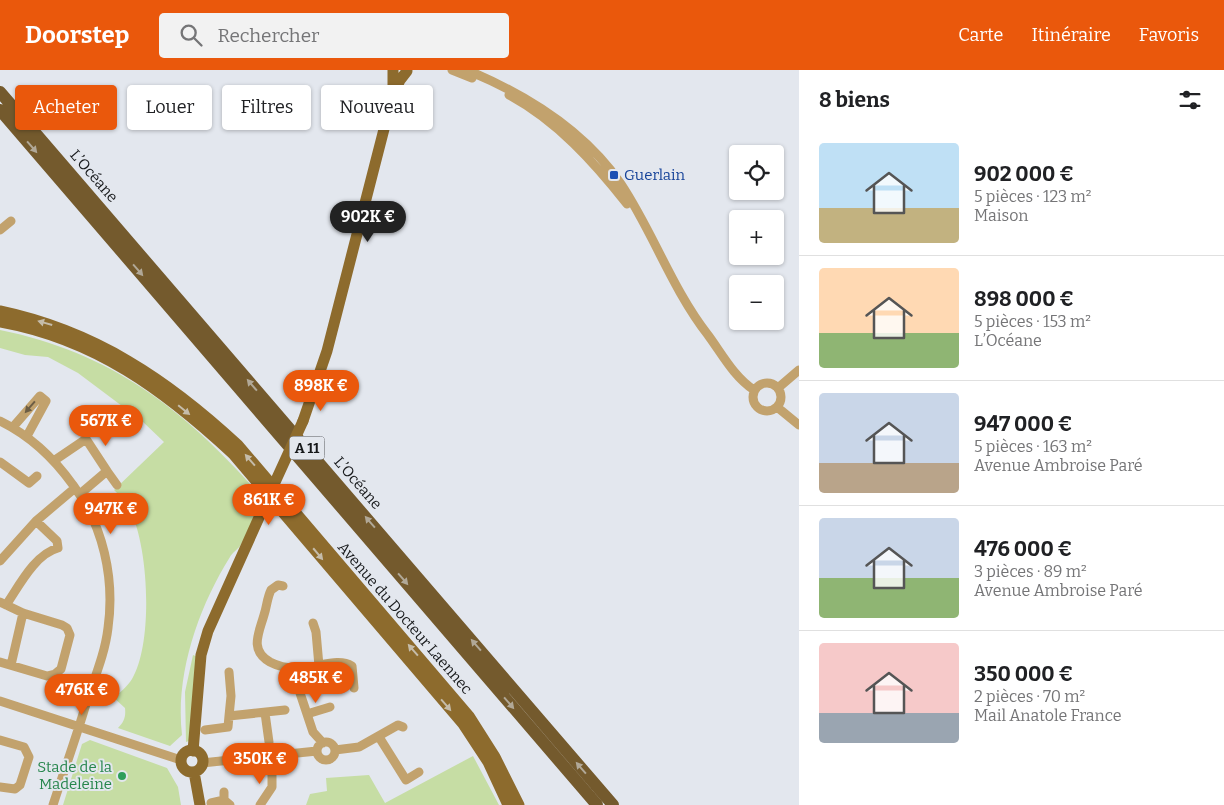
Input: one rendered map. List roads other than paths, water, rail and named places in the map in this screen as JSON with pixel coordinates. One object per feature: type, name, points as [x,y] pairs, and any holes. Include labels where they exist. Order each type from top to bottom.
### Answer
[{"type":"highway","name":"L’Océane","points":[[0,92],[613,805]]},
{"type":"highway","name":"L’Océane","points":[[0,110],[597,805]]},
{"type":"main road","points":[[392,70],[392,85]]},
{"type":"main road","points":[[398,70],[408,70],[399,85]]},
{"type":"main road","points":[[193,751],[203,647],[211,620],[304,421],[327,351],[384,130]]},
{"type":"main road","name":"Avenue du Docteur Laennec","points":[[0,311],[57,326],[110,350],[162,381],[200,411],[238,445],[470,716],[496,757],[518,805]]},
{"type":"main road","name":"Avenue du Docteur Laennec","points":[[0,322],[54,335],[104,356],[157,389],[196,420],[232,454],[463,724],[488,762],[508,805]]},
{"type":"main road","points":[[193,751],[201,756],[202,763],[199,769],[194,772],[184,769],[181,760],[184,754],[193,751]]},
{"type":"main road","points":[[194,772],[206,804]]},
{"type":"street","points":[[452,70],[491,86],[516,99],[562,133],[587,156],[644,226]]},
{"type":"street","points":[[467,70],[521,95],[556,118],[576,134],[614,175],[695,319],[741,381],[754,390]]},
{"type":"street","points":[[587,156],[600,164]]},
{"type":"street","points":[[0,230],[11,221]]},
{"type":"street","points":[[778,388],[799,370]]},
{"type":"street","points":[[765,383],[778,388],[781,396],[777,407],[764,411],[756,407],[752,399],[754,390],[765,383]]},
{"type":"street","points":[[13,427],[40,396],[46,401],[27,436]]},
{"type":"street","points":[[777,407],[799,425]]},
{"type":"street","points":[[1,424],[13,427],[27,436],[55,460],[78,491],[97,529],[109,578],[110,605],[103,652],[53,805]]},
{"type":"street","points":[[55,460],[86,439],[117,484]]},
{"type":"street","points":[[0,462],[30,483],[36,476]]},
{"type":"street","points":[[0,561],[36,521],[108,471]]},
{"type":"street","points":[[0,662],[47,676],[55,674],[61,669],[70,635],[62,625],[23,614],[3,603],[49,550],[58,548],[56,541],[36,521]]},
{"type":"street","points":[[283,586],[278,585],[271,590],[267,597],[264,616],[256,635],[258,650],[263,658],[287,669],[346,663],[352,666],[354,688]]},
{"type":"street","points":[[10,666],[23,614]]},
{"type":"street","points":[[202,763],[271,756],[320,747],[329,742],[335,750],[334,756],[326,760],[321,758],[320,747],[300,693],[315,667],[316,632],[313,623]]},
{"type":"street","points":[[205,730],[228,727],[231,696],[230,672]]},
{"type":"street","points":[[0,701],[181,760]]},
{"type":"street","points":[[307,714],[330,707]]},
{"type":"street","points":[[229,716],[285,710]]},
{"type":"street","points":[[260,805],[272,787],[271,756],[265,713]]},
{"type":"street","points":[[335,750],[359,747],[398,725],[403,727]]},
{"type":"street","points":[[379,737],[406,780],[419,772]]},
{"type":"street","points":[[0,740],[24,747],[28,751],[29,757],[20,785],[15,789],[8,790],[0,787]]},
{"type":"street","points":[[206,804],[226,799]]},
{"type":"place","name":"Guerlain","points":[[614,175]]},
{"type":"place","name":"Stade de la Madeleine","points":[[122,776]]}]
